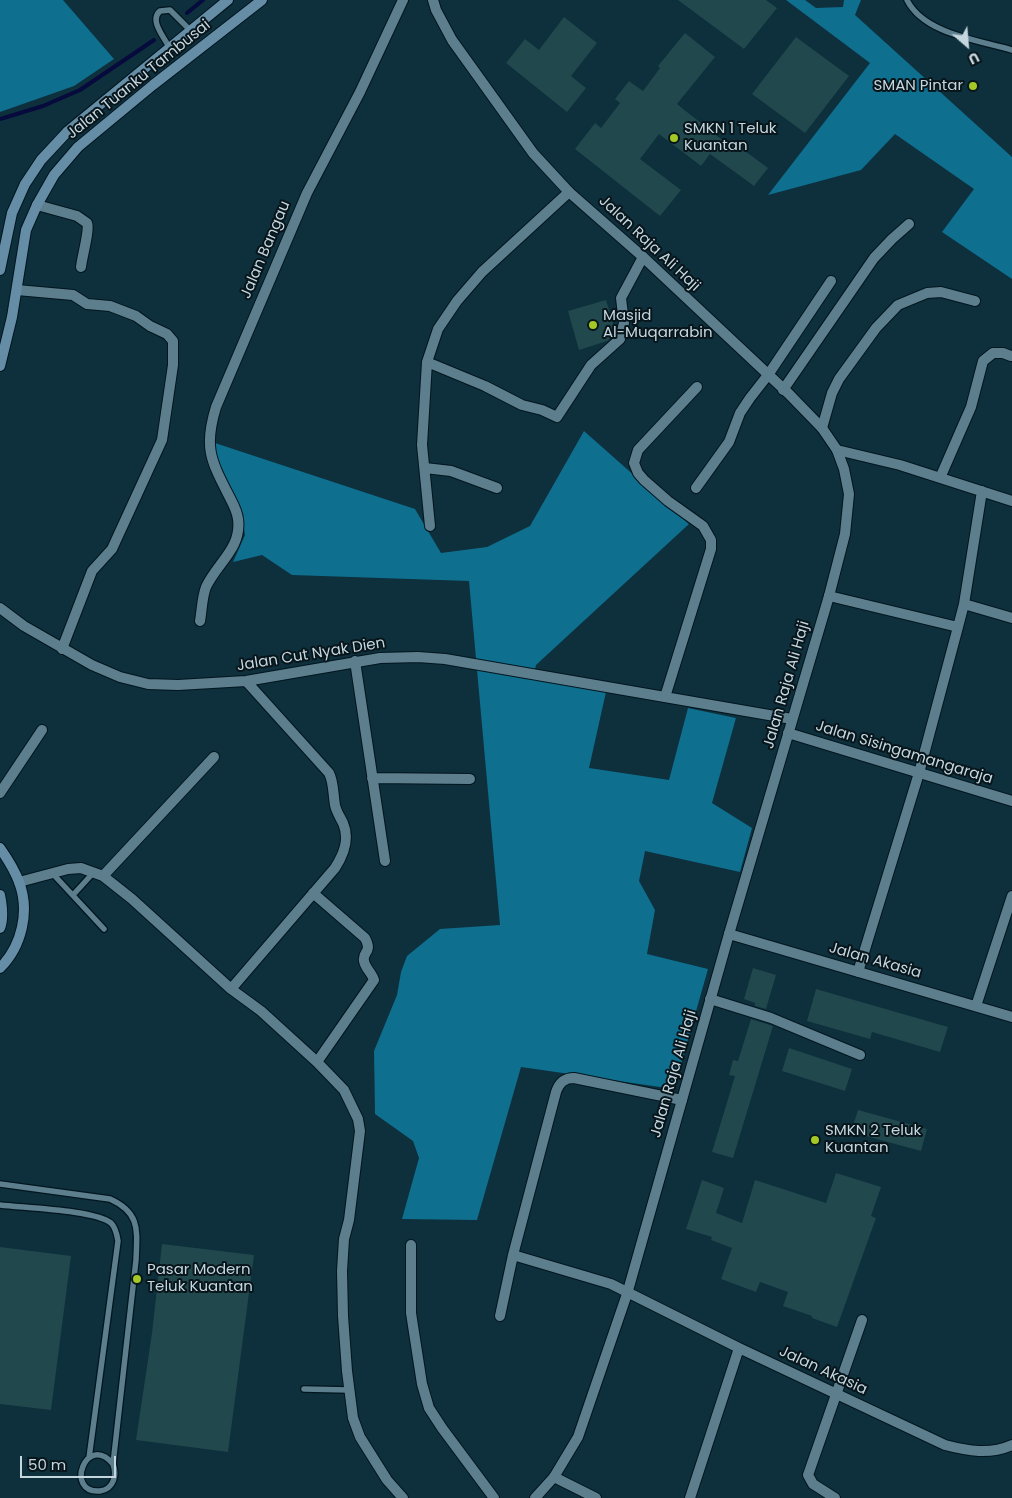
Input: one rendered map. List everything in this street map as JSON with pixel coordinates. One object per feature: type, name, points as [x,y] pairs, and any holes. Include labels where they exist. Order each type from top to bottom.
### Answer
[{"type":"main road","name":"Jalan Tuanku Tambusai","points":[[0,270],[12,213],[25,184],[40,160],[68,130],[228,0]]},
{"type":"main road","name":"Jalan Tuanku Tambusai","points":[[0,366],[17,290],[26,230],[37,205],[54,175],[78,147],[153,85],[262,0]]},
{"type":"main road","points":[[0,848],[19,882],[24,905],[24,924],[19,939],[11,955],[0,968]]},
{"type":"main road","points":[[0,895],[2,923],[0,928]]},
{"type":"street","name":"Jalan Bangau","points":[[200,621],[206,587],[236,541],[238,519],[210,456],[210,427],[216,406],[307,193],[360,92],[403,0]]},
{"type":"street","name":"Jalan Raja Ali Haji","points":[[433,0],[436,10],[452,40],[533,153],[570,192],[643,257],[822,428],[837,450],[844,469],[848,494],[845,534],[829,596],[710,999],[627,1294],[578,1437],[554,1477],[535,1498]]},
{"type":"street","points":[[430,526],[422,445],[427,362],[438,330],[457,301],[482,272],[570,192]]},
{"type":"street","points":[[37,205],[77,216],[87,223],[89,230],[81,267]]},
{"type":"street","points":[[783,390],[874,258],[909,224]]},
{"type":"street","points":[[427,362],[485,386],[522,405],[542,410],[557,417],[591,365],[620,339],[624,323],[621,298],[643,257]]},
{"type":"street","points":[[696,488],[729,442],[740,413],[831,281]]},
{"type":"street","points":[[17,290],[73,295],[87,304],[110,306],[136,316],[174,340],[173,365],[162,440],[112,549],[89,577],[62,649]]},
{"type":"street","points":[[822,428],[832,393],[839,378],[876,328],[898,305],[927,293],[941,292],[975,301]]},
{"type":"street","points":[[940,478],[971,408],[983,361],[993,353],[1003,353],[1011,356]]},
{"type":"street","points":[[665,697],[711,549],[711,540],[703,526],[668,502],[644,480],[635,467],[634,458],[638,450],[697,387]]},
{"type":"street","points":[[837,450],[900,466],[1012,501]]},
{"type":"street","points":[[425,468],[451,471],[497,488]]},
{"type":"street","points":[[858,972],[919,773],[964,604],[982,491]]},
{"type":"street","points":[[829,596],[958,627]]},
{"type":"street","points":[[964,604],[1012,618]]},
{"type":"street","name":"Jalan Cut Nyak Dien","points":[[0,608],[24,626],[92,665],[120,677],[148,684],[178,686],[246,681],[304,672],[355,661],[418,657],[445,659],[792,719]]},
{"type":"street","points":[[355,661],[385,861]]},
{"type":"street","points":[[231,989],[342,857],[346,834],[336,807],[332,778],[325,767],[246,681]]},
{"type":"street","points":[[0,793],[42,730]]},
{"type":"street","name":"Jalan Sisingamangaraja","points":[[788,733],[1012,801]]},
{"type":"street","points":[[99,874],[214,757]]},
{"type":"street","points":[[372,778],[470,779]]},
{"type":"street","points":[[19,882],[68,869],[82,868],[99,874],[132,899],[231,989],[261,1011],[344,1090],[358,1118],[360,1131],[349,1220],[344,1239],[342,1271],[342,1316],[353,1418],[360,1437],[384,1474],[403,1498]]},
{"type":"street","points":[[313,893],[365,938],[369,945],[364,963],[374,980],[316,1062]]},
{"type":"street","points":[[976,1006],[1012,896]]},
{"type":"street","name":"Jalan Akasia","points":[[729,934],[1012,1017]]},
{"type":"street","points":[[710,999],[771,1018],[860,1055]]},
{"type":"street","points":[[500,1316],[513,1255],[560,1083],[574,1078],[682,1100]]},
{"type":"street","points":[[411,1245],[411,1313],[422,1384],[429,1408],[494,1498]]},
{"type":"street","name":"Jalan Akasia","points":[[513,1255],[611,1284],[627,1294],[739,1348],[945,1445],[967,1451],[981,1452],[1012,1445]]},
{"type":"street","points":[[835,1498],[813,1484],[808,1475],[862,1320]]},
{"type":"street","points":[[690,1498],[739,1348]]},
{"type":"street","points":[[554,1477],[596,1498]]},
{"type":"lane","points":[[907,0],[918,16],[937,28],[1012,50]]},
{"type":"lane","points":[[169,47],[156,22],[155,17],[160,10],[170,10],[190,30]]},
{"type":"lane","points":[[53,874],[104,929]]},
{"type":"lane","points":[[73,895],[99,874]]},
{"type":"lane","points":[[0,1184],[110,1199],[126,1208],[136,1225],[136,1260],[113,1464]]},
{"type":"lane","points":[[0,1205],[93,1215],[108,1222],[115,1228],[118,1241],[89,1458]]},
{"type":"lane","points":[[304,1389],[349,1390]]},
{"type":"lane","points":[[100,1455],[110,1460],[113,1464],[116,1470],[115,1477],[112,1484],[107,1488],[100,1491],[94,1490],[87,1487],[83,1482],[80,1476],[84,1462],[89,1458],[100,1455]]},
{"type":"shaded area","points":[[0,0],[63,0],[114,59],[74,86],[0,112]]},
{"type":"shaded area","points":[[786,0],[805,0],[816,8],[843,7],[844,0],[861,0],[855,15],[1012,157],[1012,279],[942,232],[974,189],[895,134],[861,170],[768,195],[870,63]]},
{"type":"shaded area","points":[[584,431],[689,524],[536,665],[533,678],[606,692],[589,768],[669,780],[688,708],[736,718],[712,803],[752,828],[740,872],[645,851],[639,881],[655,910],[647,954],[708,969],[674,1089],[521,1067],[477,1220],[402,1219],[419,1158],[413,1141],[375,1114],[374,1051],[397,995],[401,972],[407,956],[440,929],[500,925],[469,581],[292,575],[262,555],[233,562],[245,535],[242,517],[215,461],[212,442],[415,509],[441,553],[487,547],[530,526]]},
{"type":"building","points":[[678,0],[766,0],[777,8],[744,49]]},
{"type":"building","points":[[564,17],[597,43],[571,76],[586,88],[567,112],[506,63],[525,39],[539,50]]},
{"type":"building","points":[[685,33],[715,57],[677,104],[731,147],[734,143],[768,168],[754,186],[710,154],[701,166],[659,134],[640,159],[681,190],[660,216],[575,149],[595,123],[601,128],[620,103],[615,99],[629,81],[643,91],[660,68],[658,66]]},
{"type":"building","points":[[796,37],[849,76],[805,133],[752,94]]},
{"type":"building","name":"Masjid Al-Muqarrabin","points":[[606,300],[615,330],[614,335],[607,341],[579,350],[568,311]]},
{"type":"building","points":[[753,968],[776,975],[766,1009],[755,1006],[755,1003],[744,999]]},
{"type":"building","points":[[816,989],[948,1027],[940,1052],[872,1032],[870,1039],[807,1021]]},
{"type":"building","points":[[751,1019],[773,1026],[733,1158],[712,1152],[735,1076],[729,1075],[733,1060],[738,1061]]},
{"type":"building","points":[[789,1048],[852,1069],[845,1091],[782,1071]]},
{"type":"building","points":[[858,1110],[927,1129],[921,1151],[851,1132]]},
{"type":"building","points":[[836,1173],[881,1187],[871,1216],[876,1218],[837,1327],[783,1306],[788,1292],[760,1282],[756,1292],[721,1279],[732,1248],[711,1240],[712,1237],[686,1229],[702,1180],[724,1188],[716,1213],[742,1223],[755,1180],[826,1203]]},
{"type":"building","points":[[162,1244],[254,1255],[228,1452],[136,1440],[152,1333]]},
{"type":"building","points":[[0,1247],[71,1256],[51,1410],[0,1404]]},
{"type":"waterway","points":[[187,13],[203,0]]},
{"type":"waterway","points":[[0,119],[43,106],[80,90],[154,40]]},
{"type":"place","name":"SMAN Pintar","points":[[973,86]]},
{"type":"place","name":"SMKN 1 Teluk Kuantan","points":[[674,138]]},
{"type":"place","name":"Masjid Al-Muqarrabin","points":[[593,325]]},
{"type":"place","name":"SMKN 2 Teluk Kuantan","points":[[815,1140]]},
{"type":"place","name":"Pasar Modern Teluk Kuantan","points":[[137,1279]]}]
